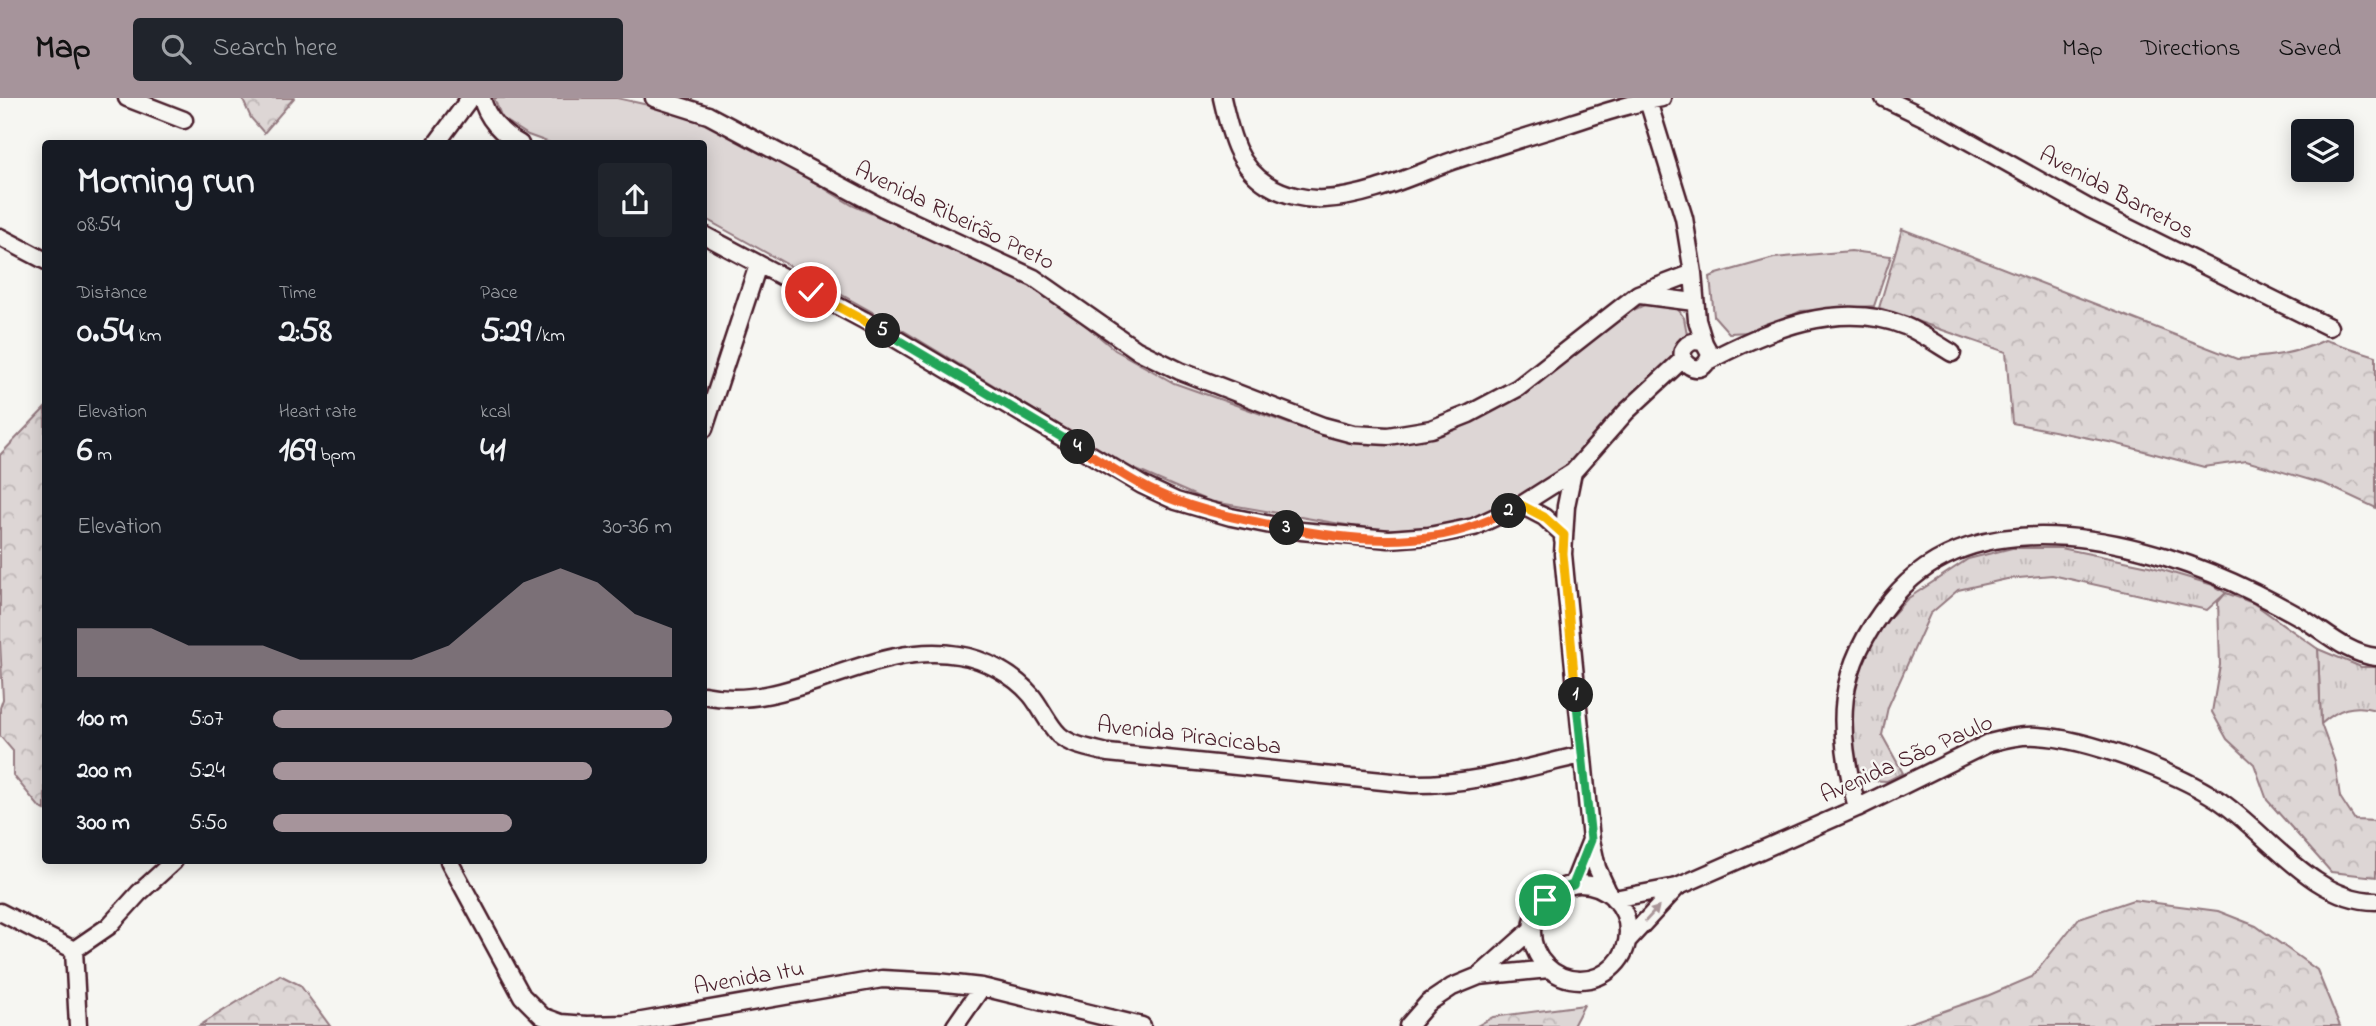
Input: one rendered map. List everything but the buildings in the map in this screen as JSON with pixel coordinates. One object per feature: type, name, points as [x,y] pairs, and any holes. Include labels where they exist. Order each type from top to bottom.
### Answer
[{"type":"street","points":[[127,98],[184,120]]},
{"type":"street","points":[[439,140],[470,98]]},
{"type":"street","points":[[482,98],[483,106],[493,122],[515,140]]},
{"type":"street","name":"Avenida Ribeirão Preto","points":[[654,98],[708,115],[883,208],[1034,278],[1148,356],[1323,426],[1353,434],[1388,436],[1431,429],[1469,414],[1518,388],[1638,294],[1693,273]]},
{"type":"street","points":[[1222,98],[1232,141],[1252,172],[1268,185],[1281,191],[1298,197],[1323,199],[1359,195],[1468,156],[1655,99],[1684,218],[1693,273],[1698,353]]},
{"type":"street","name":"Avenida Barretos","points":[[1885,98],[1940,125],[2090,209],[2329,327]]},
{"type":"street","points":[[0,237],[42,259]]},
{"type":"street","points":[[707,237],[864,320],[1142,485],[1176,501],[1231,517],[1301,531],[1389,540],[1474,527],[1521,505],[1573,472],[1626,412],[1698,353],[1738,345],[1794,324],[1839,314],[1874,317],[1905,326],[1952,353]]},
{"type":"street","points":[[707,420],[758,265]]},
{"type":"street","points":[[1638,294],[1694,302]]},
{"type":"street","points":[[1563,554],[1566,506],[1573,472]]},
{"type":"street","points":[[1521,505],[1544,517],[1564,535],[1563,554],[1591,840],[1597,868],[1626,918],[1628,940],[1615,965],[1590,979],[1575,980],[1561,976],[1549,968],[1539,958],[1532,929],[1536,914],[1545,900],[1558,890],[1573,885],[1597,888],[1611,896]]},
{"type":"street","points":[[1857,808],[1846,763],[1842,729],[1845,690],[1856,654],[1871,624],[1898,591],[1932,564],[1961,550],[1997,539],[2041,534],[2088,539],[2140,550],[2195,567],[2253,592],[2302,618],[2341,644],[2376,657]]},
{"type":"street","name":"Avenida Piracicaba","points":[[707,696],[724,700],[778,693],[872,663],[934,653],[960,655],[1017,680],[1059,735],[1079,746],[1108,753],[1443,785],[1482,779],[1581,755]]},
{"type":"street","name":"Avenida São Paulo","points":[[1611,896],[1677,887],[1857,808],[1989,743],[2034,736],[2097,748],[2177,778],[2218,799],[2325,887],[2349,897],[2376,901]]},
{"type":"street","points":[[1573,885],[1591,840]]},
{"type":"street","points":[[75,950],[109,926],[171,864]]},
{"type":"street","name":"Avenida Itu","points":[[451,864],[522,996],[542,1016],[561,1023],[625,1024],[882,979],[982,987],[1142,1026]]},
{"type":"street","name":"Avenida São Paulo","points":[[1628,940],[1677,887]]},
{"type":"street","points":[[0,912],[75,950]]},
{"type":"street","points":[[1479,976],[1532,929]]},
{"type":"street","points":[[75,950],[78,1026]]},
{"type":"street","points":[[1408,1026],[1428,1003],[1452,987],[1479,976],[1549,968]]},
{"type":"street","points":[[955,1026],[982,987]]},
{"type":"green space","points":[[242,98],[294,98],[264,133],[251,118]]},
{"type":"green space","points":[[494,98],[617,98],[688,114],[751,144],[852,205],[1024,281],[1070,312],[1115,350],[1174,383],[1315,433],[1343,440],[1382,441],[1464,420],[1591,340],[1629,312],[1653,301],[1675,305],[1684,318],[1687,334],[1679,351],[1660,373],[1617,408],[1582,453],[1540,486],[1503,506],[1448,527],[1375,530],[1208,501],[1125,465],[876,314],[707,220],[707,140],[542,140],[528,135],[502,118]]},
{"type":"green space","points":[[1902,229],[2237,359],[2282,354],[2325,340],[2376,356],[2376,508],[2327,485],[2246,461],[2204,467],[2114,443],[2012,423],[2006,352],[1879,308]]},
{"type":"green space","points":[[1851,251],[1891,256],[1874,306],[1801,311],[1750,332],[1729,333],[1714,316],[1710,277],[1774,258]]},
{"type":"green space","points":[[42,411],[42,809],[13,775],[13,751],[0,736],[0,708],[3,699],[0,641],[0,455]]},
{"type":"green space","points":[[2012,548],[2061,548],[2149,566],[2213,585],[2226,593],[2207,610],[2052,575],[2007,579],[1958,590],[1930,614],[1888,707],[1882,735],[1903,773],[1887,781],[1865,780],[1856,770],[1849,709],[1862,660],[1884,624],[1907,599],[1968,559]]},
{"type":"green space","points":[[2226,593],[2253,603],[2318,649],[2321,724],[2335,762],[2340,797],[2355,820],[2376,821],[2376,877],[2331,872],[2267,800],[2254,764],[2227,739],[2212,712],[2220,665],[2218,602]]},
{"type":"green space","points":[[2318,649],[2361,667],[2376,667],[2376,710],[2353,707],[2334,714],[2321,724]]},
{"type":"green space","points":[[2133,900],[2218,911],[2256,926],[2317,970],[2340,1026],[1901,1026],[2032,977],[2079,918]]},
{"type":"green space","points":[[280,975],[300,985],[330,1026],[199,1026]]},
{"type":"green space","points":[[1584,1005],[1573,1026],[1477,1026],[1493,1017]]},
{"type":"route","points":[[811,292],[864,320],[1142,485],[1176,501],[1231,517],[1301,531],[1389,540],[1474,527],[1521,505],[1544,517],[1564,535],[1563,554],[1591,840],[1573,885],[1558,890],[1545,900]]}]
